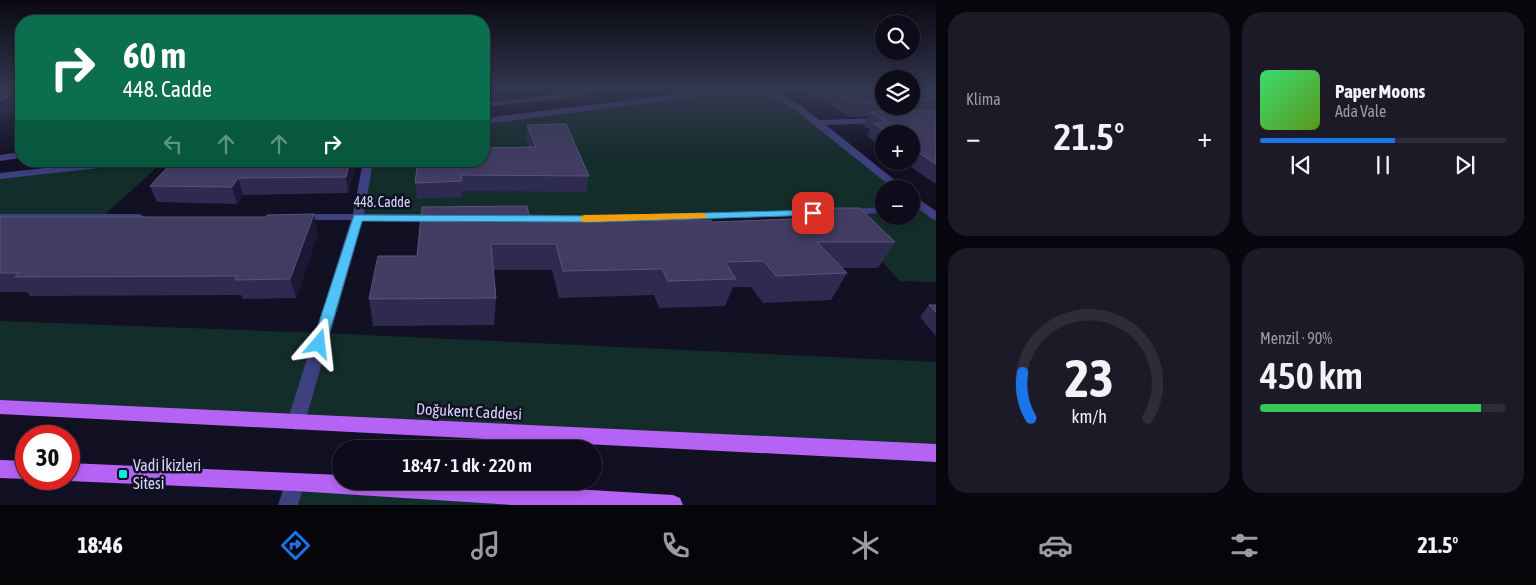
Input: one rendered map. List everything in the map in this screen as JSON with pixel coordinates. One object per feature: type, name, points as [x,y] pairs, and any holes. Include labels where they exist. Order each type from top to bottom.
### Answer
[{"type":"main road","name":"Doğukent Caddesi","points":[[0,407],[936,453]]},
{"type":"main road","points":[[0,469],[15,470]]},
{"type":"main road","points":[[80,472],[295,482],[673,505]]},
{"type":"street","points":[[490,120],[554,113]]},
{"type":"street","points":[[804,113],[890,180]]},
{"type":"street","points":[[818,124],[887,120]]},
{"type":"street","points":[[0,158],[15,156]]},
{"type":"street","points":[[0,176],[81,167]]},
{"type":"street","points":[[296,422],[358,218],[367,167]]},
{"type":"street","points":[[920,202],[931,208],[936,217]]},
{"type":"street","points":[[507,217],[596,219],[875,210]]},
{"type":"street","points":[[0,217],[151,217]]},
{"type":"street","name":"448. Cadde","points":[[289,218],[447,217]]},
{"type":"street","points":[[288,505],[295,482]]},
{"type":"green space","points":[[551,113],[801,113],[889,180],[875,180],[875,210],[596,219],[358,218],[367,167],[490,167],[490,120]]},
{"type":"green space","points":[[81,167],[157,167],[102,217],[0,217],[0,176]]},
{"type":"green space","points":[[920,204],[936,217],[936,282],[900,281],[838,214],[875,212],[875,225],[920,225]]},
{"type":"green space","points":[[0,321],[323,333],[936,362],[936,450],[0,407]]},
{"type":"green space","points":[[295,482],[332,484],[332,490],[426,490],[673,505],[288,505]]},
{"type":"building","points":[[871,113],[875,113],[875,115],[920,115],[920,113],[936,113],[936,164],[920,154],[920,125],[876,125],[873,123],[888,123]]},
{"type":"building","points":[[566,124],[589,176],[461,175],[462,181],[415,183],[417,167],[490,167],[490,148],[536,147],[527,125]]},
{"type":"building","points":[[167,167],[348,167],[346,177],[238,178],[232,187],[150,186]]},
{"type":"building","points":[[527,206],[530,221],[711,220],[713,222],[819,218],[810,208],[860,208],[875,223],[875,225],[878,225],[895,242],[817,242],[847,273],[776,276],[764,261],[725,262],[736,279],[668,281],[662,269],[563,271],[556,244],[491,244],[496,298],[369,299],[378,256],[417,256],[422,207]]},
{"type":"building","points":[[314,214],[290,279],[235,280],[237,276],[15,277],[20,273],[0,273],[0,217],[266,217],[267,215]]},
{"type":"building","points":[[929,305],[936,305],[936,312]]},
{"type":"slow traffic","points":[[584,219],[702,216]]},
{"type":"place","name":"Vadi İkizleri Sitesi","points":[[123,474]]},
{"type":"route","points":[[319,344],[358,218],[596,219],[813,213]]}]
